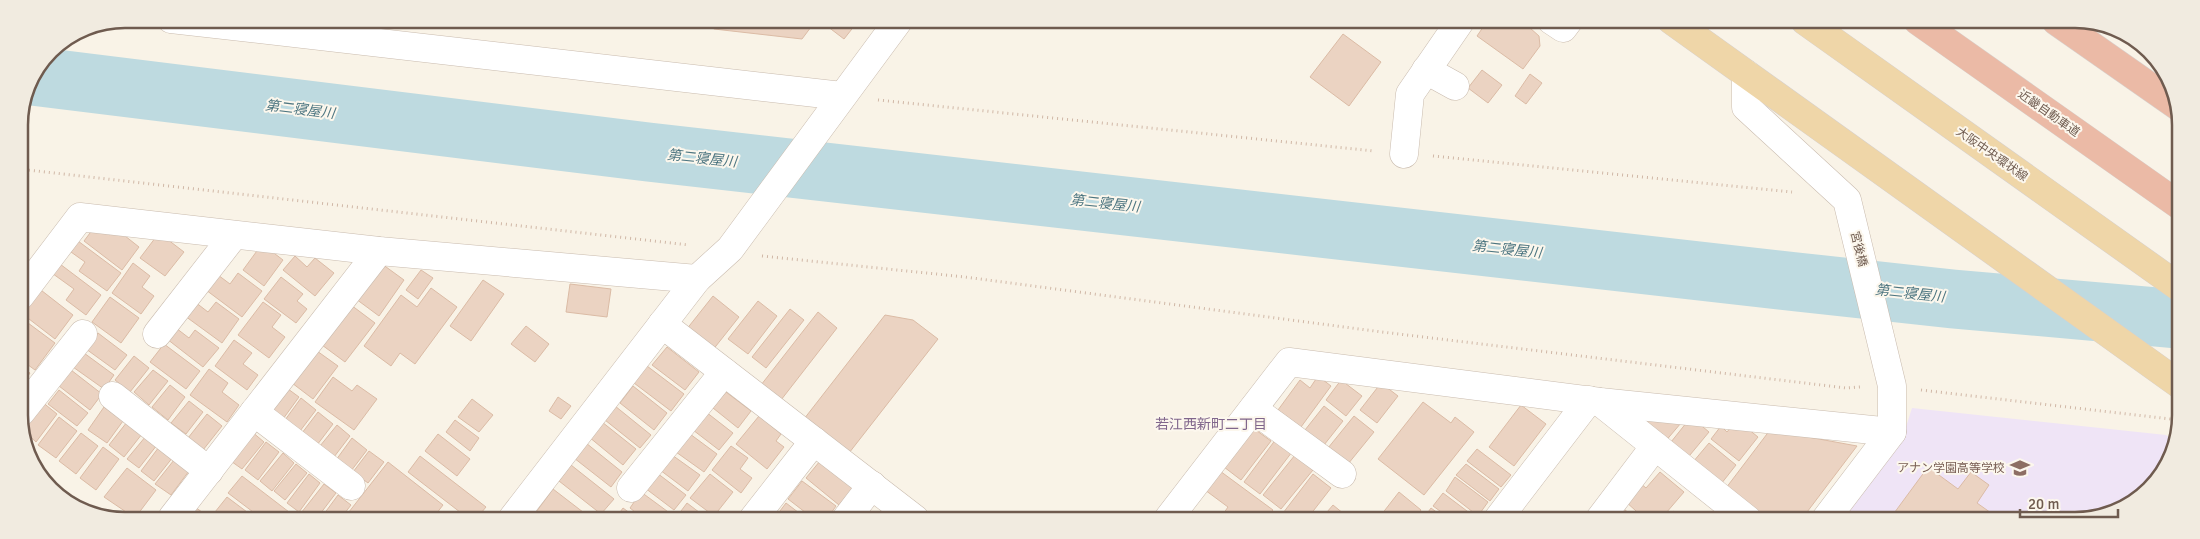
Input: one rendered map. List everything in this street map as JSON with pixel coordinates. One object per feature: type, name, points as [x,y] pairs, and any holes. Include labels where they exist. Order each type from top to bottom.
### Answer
[{"type":"highway","name":"近畿自動車道","points":[[1928,28],[2172,200]]},
{"type":"highway","points":[[2066,28],[2169,100]]},
{"type":"main road","points":[[1682,28],[2172,379]]},
{"type":"main road","name":"大阪中央環状線","points":[[1816,28],[2172,282]]},
{"type":"street","points":[[274,28],[835,104]]},
{"type":"street","points":[[517,512],[697,279],[736,240],[893,28]]},
{"type":"street","points":[[1404,154],[1410,94],[1456,28]]},
{"type":"street","points":[[1426,70],[1455,86]]},
{"type":"street","name":"宮後橋","points":[[1746,74],[1746,107],[1847,200],[1892,386],[1892,432]]},
{"type":"street","points":[[28,285],[80,217],[379,251],[697,279]]},
{"type":"street","points":[[157,334],[234,235]]},
{"type":"street","points":[[177,512],[379,251]]},
{"type":"street","points":[[662,324],[906,512]]},
{"type":"street","points":[[28,403],[83,334]]},
{"type":"street","points":[[1174,511],[1289,362],[1594,401],[1892,432]]},
{"type":"street","points":[[631,488],[724,372]]},
{"type":"street","points":[[113,396],[209,471]]},
{"type":"street","points":[[1594,401],[1655,446],[1732,511]]},
{"type":"street","points":[[1505,511],[1594,401]]},
{"type":"street","points":[[1253,409],[1342,474]]},
{"type":"street","points":[[254,412],[351,486]]},
{"type":"street","points":[[1832,511],[1892,432]]},
{"type":"street","points":[[759,512],[814,441]]},
{"type":"street","points":[[1606,511],[1655,446]]},
{"type":"street","points":[[852,512],[872,485]]},
{"type":"path","points":[[835,104],[1404,154],[1799,193]]},
{"type":"path","points":[[28,169],[736,240],[768,257],[965,277],[1392,334],[1836,387],[1892,386],[2172,419]]},
{"type":"shaded area","name":"アナン学園高等学校","points":[[1912,408],[2166,435],[2170,438],[2160,463],[2140,487],[2124,499],[2095,510],[1848,511],[1903,436]]},
{"type":"building","points":[[713,28],[810,28],[802,39]]},
{"type":"building","points":[[830,28],[853,28],[844,39]]},
{"type":"building","points":[[1482,28],[1530,28],[1539,36],[1540,46],[1523,69],[1477,36]]},
{"type":"building","points":[[1343,34],[1381,62],[1349,106],[1310,77]]},
{"type":"building","points":[[1482,70],[1502,85],[1488,103],[1468,88]]},
{"type":"building","points":[[1530,74],[1542,83],[1526,104],[1515,96]]},
{"type":"building","points":[[96,225],[110,235],[115,228],[139,247],[122,270],[84,241]]},
{"type":"building","points":[[159,233],[184,252],[165,276],[140,258]]},
{"type":"building","points":[[78,241],[121,273],[107,291],[79,271],[85,262],[71,252]]},
{"type":"building","points":[[262,244],[283,260],[264,286],[243,270]]},
{"type":"building","points":[[295,256],[307,267],[315,258],[334,273],[315,296],[283,270]]},
{"type":"building","points":[[56,261],[101,295],[86,315],[66,300],[74,289],[49,271]]},
{"type":"building","points":[[133,263],[150,276],[142,287],[154,296],[141,314],[112,293]]},
{"type":"building","points":[[382,264],[404,280],[379,316],[356,299]]},
{"type":"building","points":[[421,270],[433,278],[418,299],[406,290]]},
{"type":"building","points":[[238,273],[262,291],[242,317],[206,290],[218,275],[230,284]]},
{"type":"building","points":[[281,277],[303,294],[297,301],[307,309],[296,323],[264,299]]},
{"type":"building","points":[[483,280],[504,294],[471,341],[450,326]]},
{"type":"building","points":[[570,284],[611,289],[607,317],[566,312]]},
{"type":"building","points":[[37,287],[73,315],[55,339],[28,318],[28,299]]},
{"type":"building","points":[[431,288],[457,307],[415,364],[400,353],[391,366],[364,346],[401,295],[417,307]]},
{"type":"building","points":[[713,296],[739,317],[712,351],[686,330]]},
{"type":"building","points":[[110,297],[139,318],[121,343],[92,322]]},
{"type":"building","points":[[758,301],[777,316],[748,354],[728,339]]},
{"type":"building","points":[[195,302],[208,312],[216,302],[239,319],[222,343],[185,316]]},
{"type":"building","points":[[263,302],[281,315],[272,327],[285,337],[269,358],[238,335]]},
{"type":"building","points":[[351,305],[375,323],[345,362],[322,345]]},
{"type":"building","points":[[790,309],[804,320],[766,368],[752,357]]},
{"type":"building","points":[[818,312],[837,328],[781,400],[761,385]]},
{"type":"building","points":[[885,315],[913,320],[938,339],[849,453],[804,419]]},
{"type":"building","points":[[28,323],[55,343],[35,370],[28,365]]},
{"type":"building","points":[[526,326],[549,344],[535,362],[511,344]]},
{"type":"building","points":[[176,328],[189,338],[195,330],[219,348],[203,367],[167,339]]},
{"type":"building","points":[[98,333],[127,355],[115,370],[86,349]]},
{"type":"building","points":[[234,340],[252,353],[243,364],[258,375],[247,390],[215,366]]},
{"type":"building","points":[[164,344],[200,371],[186,389],[150,362]]},
{"type":"building","points":[[667,347],[699,372],[685,390],[652,365]]},
{"type":"building","points":[[317,351],[338,366],[313,399],[292,383]]},
{"type":"building","points":[[84,353],[114,375],[104,389],[73,367]]},
{"type":"building","points":[[134,356],[149,368],[130,392],[115,380]]},
{"type":"building","points":[[647,366],[684,394],[671,411],[634,383]]},
{"type":"building","points":[[209,369],[228,383],[222,392],[239,405],[227,422],[190,395]]},
{"type":"building","points":[[71,370],[102,394],[90,410],[59,386]]},
{"type":"building","points":[[153,370],[168,381],[149,405],[134,392]]},
{"type":"building","points":[[1318,376],[1331,386],[1301,427],[1278,410],[1300,380],[1310,388]]},
{"type":"building","points":[[333,377],[352,391],[357,385],[377,399],[354,430],[315,402]]},
{"type":"building","points":[[1341,380],[1362,396],[1346,416],[1326,400]]},
{"type":"building","points":[[1381,383],[1398,396],[1377,423],[1360,410]]},
{"type":"building","points":[[170,385],[185,397],[168,420],[152,407]]},
{"type":"building","points":[[284,386],[299,397],[283,419],[268,407]]},
{"type":"building","points":[[633,386],[667,413],[654,430],[620,403]]},
{"type":"building","points":[[59,390],[88,413],[77,426],[48,404]]},
{"type":"building","points":[[726,392],[751,411],[738,428],[713,408]]},
{"type":"building","points":[[558,397],[571,406],[561,419],[549,411]]},
{"type":"building","points":[[301,398],[316,410],[300,431],[285,420]]},
{"type":"building","points":[[472,399],[493,415],[479,432],[458,417]]},
{"type":"building","points":[[41,401],[57,414],[36,442],[30,436],[28,419]]},
{"type":"building","points":[[189,401],[203,412],[186,434],[171,423]]},
{"type":"building","points":[[1423,402],[1451,423],[1455,417],[1474,432],[1424,495],[1378,459]]},
{"type":"building","points":[[1521,405],[1546,424],[1514,466],[1489,447]]},
{"type":"building","points":[[615,406],[651,435],[640,448],[605,420]]},
{"type":"building","points":[[1324,406],[1343,421],[1324,445],[1305,430]]},
{"type":"building","points":[[104,407],[123,421],[107,443],[88,430]]},
{"type":"building","points":[[318,412],[333,424],[317,445],[302,433]]},
{"type":"building","points":[[706,412],[733,433],[719,450],[693,430]]},
{"type":"building","points":[[207,414],[222,426],[203,450],[188,438]]},
{"type":"building","points":[[759,416],[781,434],[776,441],[784,447],[767,469],[736,444]]},
{"type":"building","points":[[1354,416],[1374,432],[1348,464],[1328,448]]},
{"type":"building","points":[[59,417],[77,431],[56,458],[38,445]]},
{"type":"building","points":[[1691,417],[1709,432],[1685,461],[1667,447]]},
{"type":"building","points":[[1634,418],[1681,423],[1664,443]]},
{"type":"building","points":[[455,420],[479,438],[470,451],[446,432]]},
{"type":"building","points":[[1737,420],[1758,437],[1739,461],[1711,439],[1721,426],[1727,432]]},
{"type":"building","points":[[127,422],[142,434],[124,457],[109,445]]},
{"type":"building","points":[[602,422],[636,449],[623,465],[589,437]]},
{"type":"building","points":[[337,425],[350,436],[334,457],[320,446]]},
{"type":"building","points":[[1253,428],[1271,441],[1241,480],[1224,467]]},
{"type":"building","points":[[1770,430],[1857,446],[1808,511],[1756,511],[1726,488]]},
{"type":"building","points":[[251,431],[264,442],[242,469],[228,459]]},
{"type":"building","points":[[81,433],[98,446],[76,474],[59,461]]},
{"type":"building","points":[[438,434],[470,459],[457,476],[425,451]]},
{"type":"building","points":[[690,434],[717,454],[704,472],[676,452]]},
{"type":"building","points":[[146,436],[157,445],[139,468],[127,459]]},
{"type":"building","points":[[352,438],[367,450],[351,471],[336,460]]},
{"type":"building","points":[[1276,439],[1292,452],[1260,494],[1244,482]]},
{"type":"building","points":[[266,442],[279,452],[258,480],[245,470]]},
{"type":"building","points":[[586,443],[622,472],[611,487],[574,458]]},
{"type":"building","points":[[1709,443],[1736,465],[1721,484],[1693,462]]},
{"type":"building","points":[[731,446],[748,458],[740,469],[752,478],[741,493],[712,470]]},
{"type":"building","points":[[103,447],[119,459],[96,490],[80,478]]},
{"type":"building","points":[[159,447],[173,457],[154,481],[141,471]]},
{"type":"building","points":[[1477,449],[1511,475],[1501,487],[1467,461]]},
{"type":"building","points":[[369,451],[384,462],[368,483],[353,472]]},
{"type":"building","points":[[283,453],[294,463],[272,491],[260,481]]},
{"type":"building","points":[[672,455],[700,475],[688,491],[660,470]]},
{"type":"building","points":[[1295,455],[1313,470],[1281,509],[1263,495]]},
{"type":"building","points":[[420,456],[486,507],[482,512],[460,512],[408,472]]},
{"type":"building","points":[[174,460],[189,471],[171,495],[155,484]]},
{"type":"building","points":[[820,461],[853,488],[839,505],[806,478]]},
{"type":"building","points":[[388,462],[443,505],[438,512],[349,512]]},
{"type":"building","points":[[296,464],[307,473],[285,500],[274,491]]},
{"type":"building","points":[[1466,464],[1499,489],[1490,501],[1456,475]]},
{"type":"building","points":[[571,465],[614,499],[603,512],[598,512],[559,481]]},
{"type":"building","points":[[1928,467],[1958,489],[1971,472],[1989,485],[1977,503],[1988,511],[1896,511]]},
{"type":"building","points":[[127,468],[156,490],[140,512],[126,512],[104,497]]},
{"type":"building","points":[[1220,471],[1273,510],[1225,511],[1228,507],[1205,490]]},
{"type":"building","points":[[1660,472],[1684,492],[1668,511],[1636,511],[1625,501],[1640,483],[1646,488]]},
{"type":"building","points":[[657,473],[686,495],[674,510],[645,488]]},
{"type":"building","points":[[309,474],[320,483],[299,512],[287,503]]},
{"type":"building","points":[[710,474],[733,492],[717,512],[708,512],[690,498]]},
{"type":"building","points":[[1313,474],[1331,488],[1313,511],[1284,511]]},
{"type":"building","points":[[242,476],[289,512],[253,512],[228,493]]},
{"type":"building","points":[[1455,477],[1488,502],[1481,511],[1472,511],[1446,491]]},
{"type":"building","points":[[802,481],[836,506],[832,512],[804,512],[788,499]]},
{"type":"building","points":[[324,484],[336,493],[322,512],[302,512]]},
{"type":"building","points":[[553,489],[583,512],[536,512]]},
{"type":"building","points":[[641,492],[668,512],[635,512],[630,508]]},
{"type":"building","points":[[1399,492],[1421,510],[1420,511],[1384,511]]},
{"type":"building","points":[[1443,493],[1467,511],[1440,511],[1433,506]]},
{"type":"building","points":[[338,495],[351,505],[346,512],[326,512]]},
{"type":"building","points":[[227,497],[247,512],[215,512]]},
{"type":"building","points":[[687,503],[698,512],[680,512]]},
{"type":"building","points":[[786,503],[797,512],[780,512]]},
{"type":"building","points":[[1333,505],[1341,511],[1328,511]]},
{"type":"building","points":[[195,507],[202,512],[191,512]]},
{"type":"waterway","name":"第二寝屋川","points":[[40,77],[648,152],[1797,282],[1953,299],[2172,318]]},
{"type":"place","name":"アナン学園高等学校","points":[[2020,468]]},
{"type":"district","name":"若江西新町二丁目","points":[[1211,424]]}]
